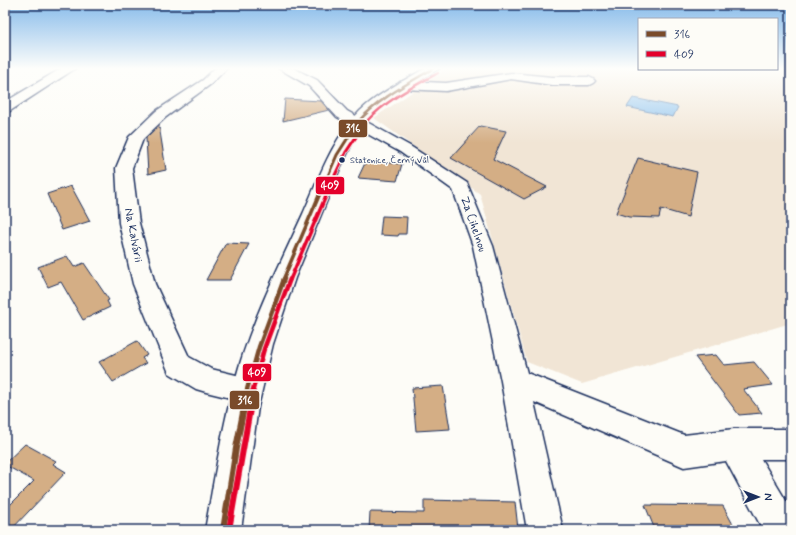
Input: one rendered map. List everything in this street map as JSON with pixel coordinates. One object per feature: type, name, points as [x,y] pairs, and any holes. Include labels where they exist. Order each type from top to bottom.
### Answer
[{"type":"street","points":[[5,108],[29,93]]},
{"type":"street","name":"Na Kalvárii","points":[[191,93],[161,114],[136,137],[124,168],[129,223],[144,284],[179,365],[206,380],[247,389]]},
{"type":"street","name":"Za Cihelnou","points":[[322,93],[342,114],[405,148],[461,186],[483,246],[515,381],[545,530]]},
{"type":"street","points":[[223,530],[247,389],[261,339],[277,294],[328,177],[347,139],[358,122],[374,106],[394,93]]},
{"type":"street","points":[[515,381],[684,451],[734,444],[791,444]]},
{"type":"street","points":[[734,444],[783,530]]},
{"type":"shaded area","points":[[411,93],[791,93],[791,323],[582,384],[527,362],[480,194],[374,118]]},
{"type":"water","points":[[633,98],[678,107],[673,117],[627,107]]},
{"type":"building","points":[[285,99],[321,101],[329,110],[283,121]]},
{"type":"building","points":[[159,125],[166,170],[148,174],[146,138]]},
{"type":"building","points":[[480,126],[506,131],[493,159],[547,187],[524,199],[451,158]]},
{"type":"building","points":[[638,158],[697,172],[688,217],[661,209],[659,218],[629,217],[616,213]]},
{"type":"building","points":[[366,161],[402,164],[397,181],[358,178]]},
{"type":"building","points":[[71,186],[90,221],[62,230],[47,194]]},
{"type":"building","points":[[382,216],[407,217],[406,234],[399,234],[398,236],[380,235]]},
{"type":"building","points":[[226,243],[249,244],[230,280],[206,280]]},
{"type":"building","points":[[67,256],[74,267],[84,263],[109,300],[107,301],[110,307],[83,320],[61,282],[48,287],[38,267]]},
{"type":"building","points":[[137,341],[147,355],[142,358],[146,363],[113,382],[99,362]]},
{"type":"building","points":[[716,355],[724,365],[754,362],[773,385],[743,389],[762,413],[739,415],[695,357]]},
{"type":"building","points":[[443,386],[450,429],[416,431],[412,388]]},
{"type":"building","points":[[25,444],[56,461],[53,464],[66,472],[11,530],[5,530],[5,510],[34,481],[5,465],[5,463]]},
{"type":"building","points":[[424,500],[515,502],[518,529],[369,530],[370,512],[424,513]]},
{"type":"building","points":[[645,505],[723,506],[736,530],[655,530]]},
{"type":"transit line","name":"316","points":[[223,530],[239,427],[253,366],[265,327],[343,143],[366,113],[392,93]]},
{"type":"transit line","name":"409","points":[[229,530],[253,389],[264,349],[285,292],[339,165],[353,140],[377,111],[403,93]]},
{"type":"place","name":"Statenice, Černý Vůl","points":[[342,160]]}]
